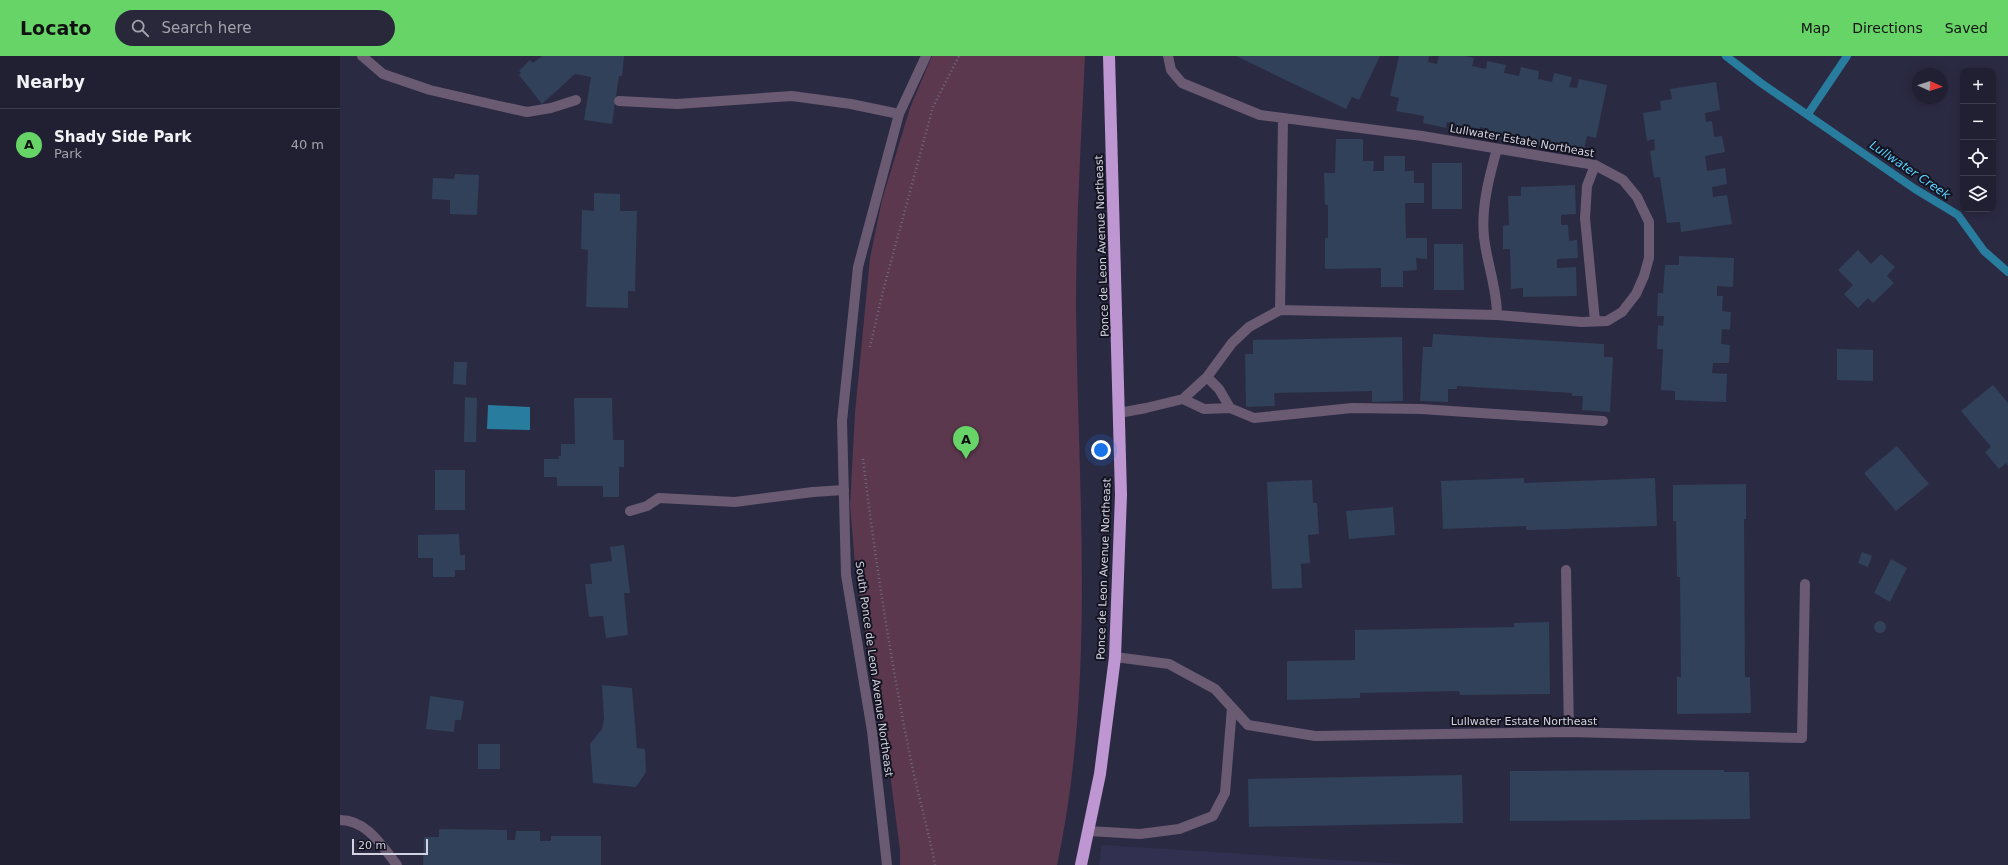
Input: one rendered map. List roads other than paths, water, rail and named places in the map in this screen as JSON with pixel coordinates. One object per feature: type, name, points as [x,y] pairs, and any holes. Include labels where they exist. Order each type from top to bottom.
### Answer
[{"type":"highway","name":"Ponce de Leon Avenue Northeast","points":[[1081,865],[1100,774],[1115,657],[1121,495],[1109,56]]},
{"type":"street","points":[[362,56],[383,74],[430,90],[495,106],[527,112],[551,108],[576,100]]},
{"type":"street","name":"South Ponce de Leon Avenue Northeast","points":[[887,865],[872,731],[846,575],[842,421],[858,267],[899,114],[926,56]]},
{"type":"street","name":"Lullwater Estate Northeast","points":[[1168,56],[1171,70],[1182,83],[1260,115],[1422,136],[1595,165],[1623,180],[1637,196],[1648,222],[1650,239],[1649,258],[1636,294],[1622,312],[1607,321],[1582,322],[1497,315],[1280,310]]},
{"type":"street","points":[[620,101],[677,104],[792,96],[851,104],[899,114]]},
{"type":"street","points":[[1119,413],[1182,399],[1207,377],[1232,343],[1249,327],[1280,310],[1283,119]]},
{"type":"street","points":[[1497,149],[1487,189],[1483,225],[1487,259],[1497,299],[1497,315]]},
{"type":"street","points":[[1595,165],[1587,186],[1585,218],[1596,321]]},
{"type":"street","points":[[1207,377],[1219,389],[1230,408]]},
{"type":"street","points":[[1182,399],[1204,409],[1230,408],[1254,418],[1352,408],[1421,409],[1603,421]]},
{"type":"street","points":[[630,511],[647,506],[659,498],[735,502],[813,492],[844,490]]},
{"type":"street","points":[[1566,570],[1569,732]]},
{"type":"street","name":"Lullwater Estate Northeast","points":[[1115,657],[1170,664],[1215,689],[1248,725],[1315,736],[1569,732],[1802,738],[1805,584]]},
{"type":"street","points":[[1088,831],[1140,834],[1179,829],[1213,816],[1225,793],[1232,708]]},
{"type":"street","points":[[340,820],[349,820],[372,832],[397,865]]},
{"type":"water","points":[[488,405],[530,407],[530,430],[487,429]]},
{"type":"waterway","name":"Lullwater Creek","points":[[1726,56],[1761,83],[1915,189],[1958,215],[1984,251],[2008,272]]},
{"type":"waterway","points":[[1808,114],[1847,56]]},
{"type":"place","name":"Shady Side Park","points":[[966,459]]}]
